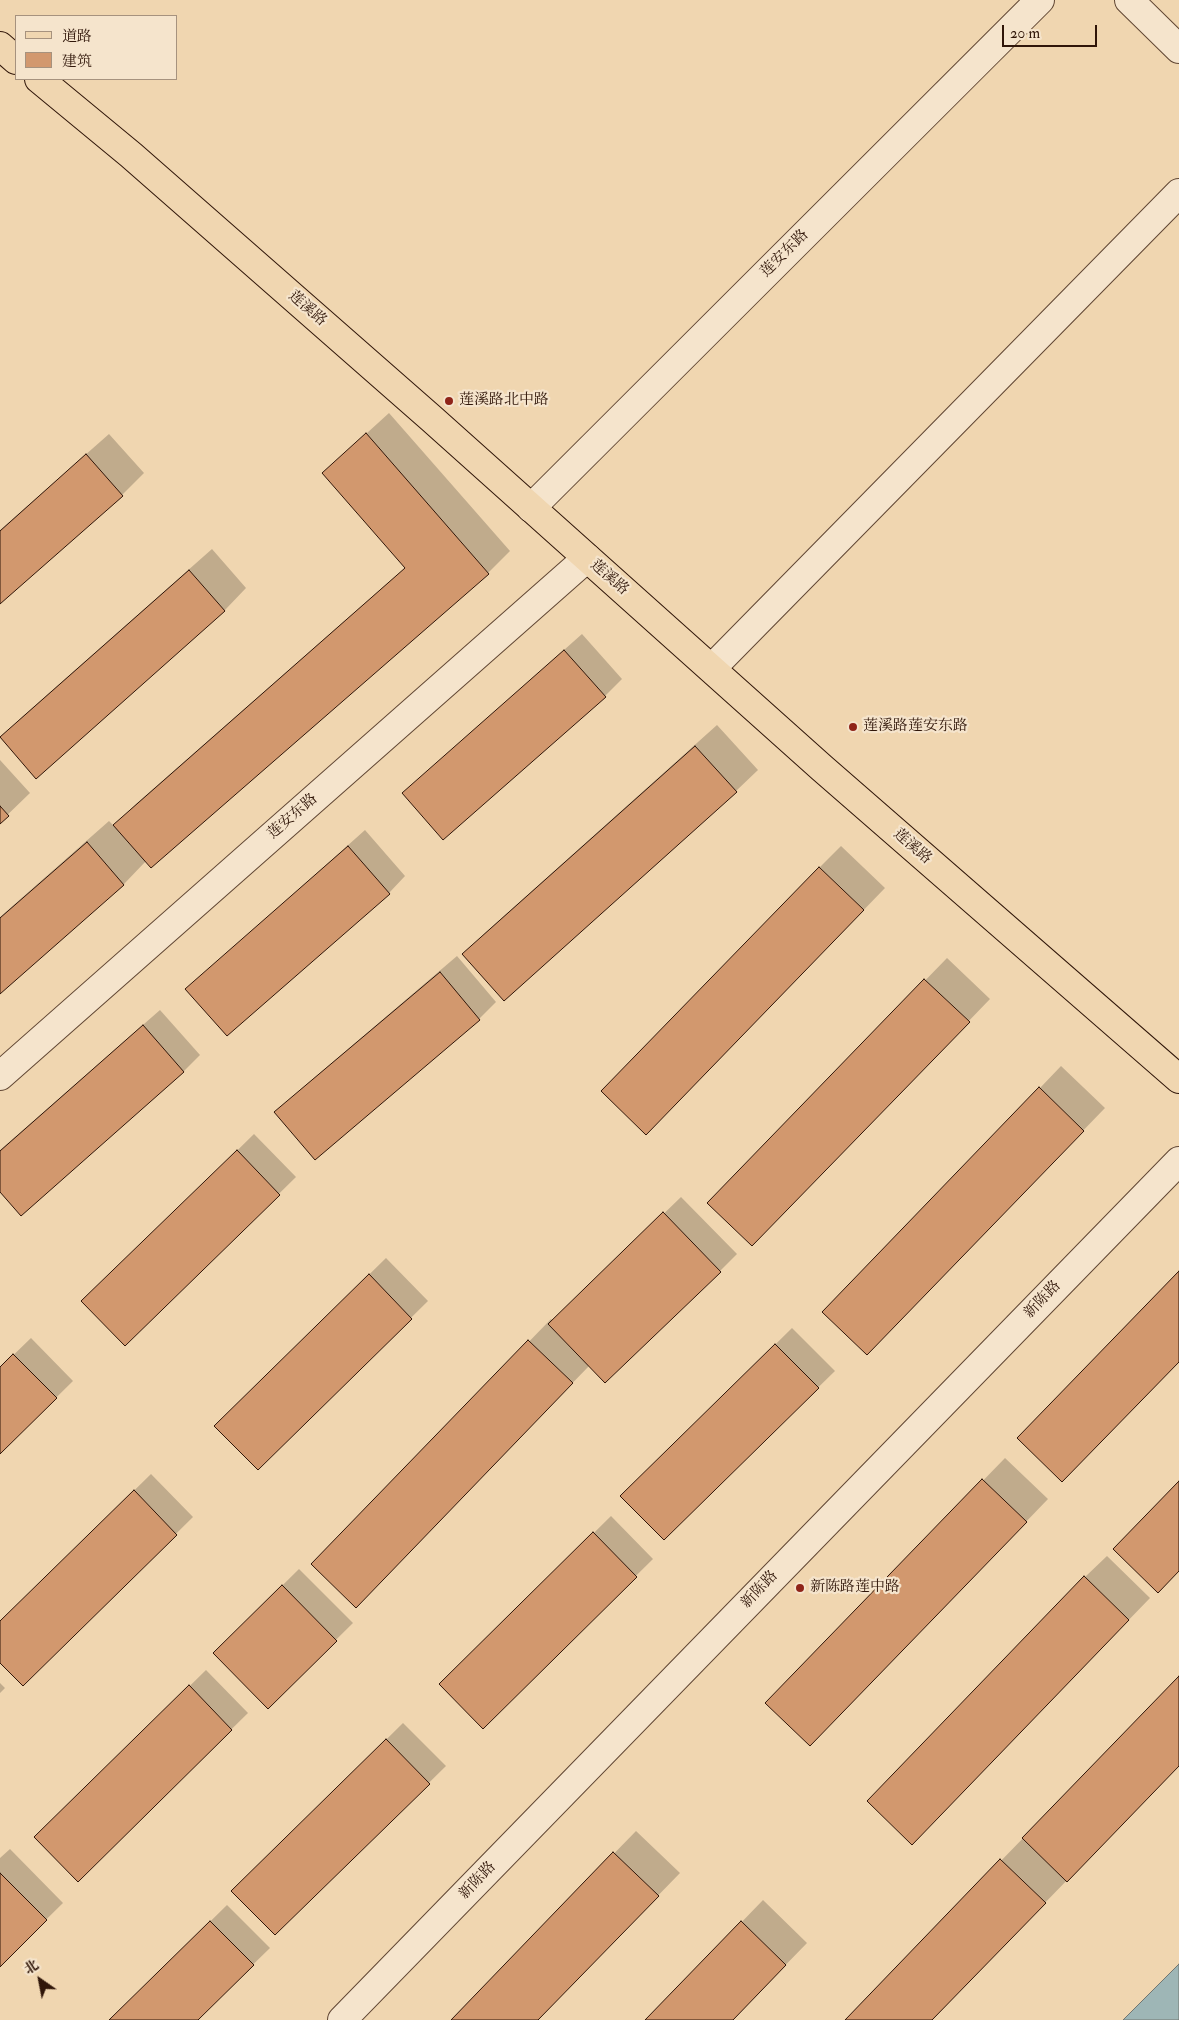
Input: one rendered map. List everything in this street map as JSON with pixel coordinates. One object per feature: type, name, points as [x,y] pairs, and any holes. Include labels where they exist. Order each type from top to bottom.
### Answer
[{"type":"main road","points":[[0,46],[15,59]]},
{"type":"main road","name":"莲溪路","points":[[40,80],[139,162],[432,418],[829,774],[1179,1078]]},
{"type":"street","name":"莲安东路","points":[[531,508],[1040,0]]},
{"type":"street","points":[[1129,0],[1179,48]]},
{"type":"street","points":[[712,668],[1179,193]]},
{"type":"street","name":"莲安东路","points":[[0,1076],[587,558]]},
{"type":"street","name":"新陈路","points":[[342,2020],[1179,1161]]},
{"type":"water","points":[[1179,1964],[1179,2020],[1123,2020]]},
{"type":"building","points":[[366,433],[489,574],[151,868],[113,825],[405,568],[322,473]]},
{"type":"building","points":[[86,454],[123,496],[0,604],[0,531]]},
{"type":"building","points":[[189,570],[225,611],[36,779],[0,737]]},
{"type":"building","points":[[564,650],[606,697],[443,840],[402,793]]},
{"type":"building","points":[[695,746],[737,792],[504,1001],[462,954]]},
{"type":"building","points":[[0,806],[9,816],[0,824]]},
{"type":"building","points":[[87,842],[124,885],[0,994],[0,918]]},
{"type":"building","points":[[348,846],[390,894],[227,1036],[185,989]]},
{"type":"building","points":[[819,867],[864,910],[646,1135],[601,1091]]},
{"type":"building","points":[[440,972],[480,1020],[315,1160],[274,1112]]},
{"type":"building","points":[[924,979],[970,1022],[752,1246],[707,1203]]},
{"type":"building","points":[[143,1025],[184,1072],[21,1216],[0,1192],[0,1151]]},
{"type":"building","points":[[1039,1087],[1084,1131],[867,1355],[822,1312]]},
{"type":"building","points":[[237,1150],[280,1195],[125,1346],[81,1301]]},
{"type":"building","points":[[663,1212],[721,1272],[605,1383],[548,1324]]},
{"type":"building","points":[[1179,1271],[1179,1362],[1062,1482],[1017,1438]]},
{"type":"building","points":[[369,1274],[412,1319],[258,1470],[214,1426]]},
{"type":"building","points":[[528,1340],[573,1383],[356,1608],[311,1564]]},
{"type":"building","points":[[775,1344],[819,1388],[664,1540],[620,1496]]},
{"type":"building","points":[[13,1354],[57,1398],[0,1454],[0,1367]]},
{"type":"building","points":[[982,1479],[1027,1522],[810,1746],[765,1703]]},
{"type":"building","points":[[1179,1481],[1179,1571],[1158,1593],[1113,1549]]},
{"type":"building","points":[[134,1490],[177,1535],[23,1686],[0,1663],[0,1621]]},
{"type":"building","points":[[593,1532],[637,1577],[483,1729],[439,1684]]},
{"type":"building","points":[[1084,1576],[1129,1620],[912,1845],[867,1801]]},
{"type":"building","points":[[282,1585],[337,1641],[268,1709],[213,1653]]},
{"type":"building","points":[[1179,1676],[1179,1766],[1067,1882],[1022,1838]]},
{"type":"building","points":[[189,1685],[232,1730],[78,1882],[34,1837]]},
{"type":"building","points":[[386,1739],[430,1784],[275,1935],[231,1891]]},
{"type":"building","points":[[613,1852],[659,1896],[538,2020],[451,2020]]},
{"type":"building","points":[[1000,1859],[1046,1903],[932,2020],[845,2020]]},
{"type":"building","points":[[0,1873],[47,1920],[0,1967]]},
{"type":"building","points":[[210,1921],[254,1965],[198,2020],[109,2020]]},
{"type":"building","points":[[741,1921],[786,1965],[733,2020],[645,2020]]},
{"type":"place","name":"莲溪路北中路","points":[[449,401]]},
{"type":"place","name":"莲溪路莲安东路","points":[[853,727]]},
{"type":"place","name":"新陈路莲中路","points":[[800,1588]]}]
